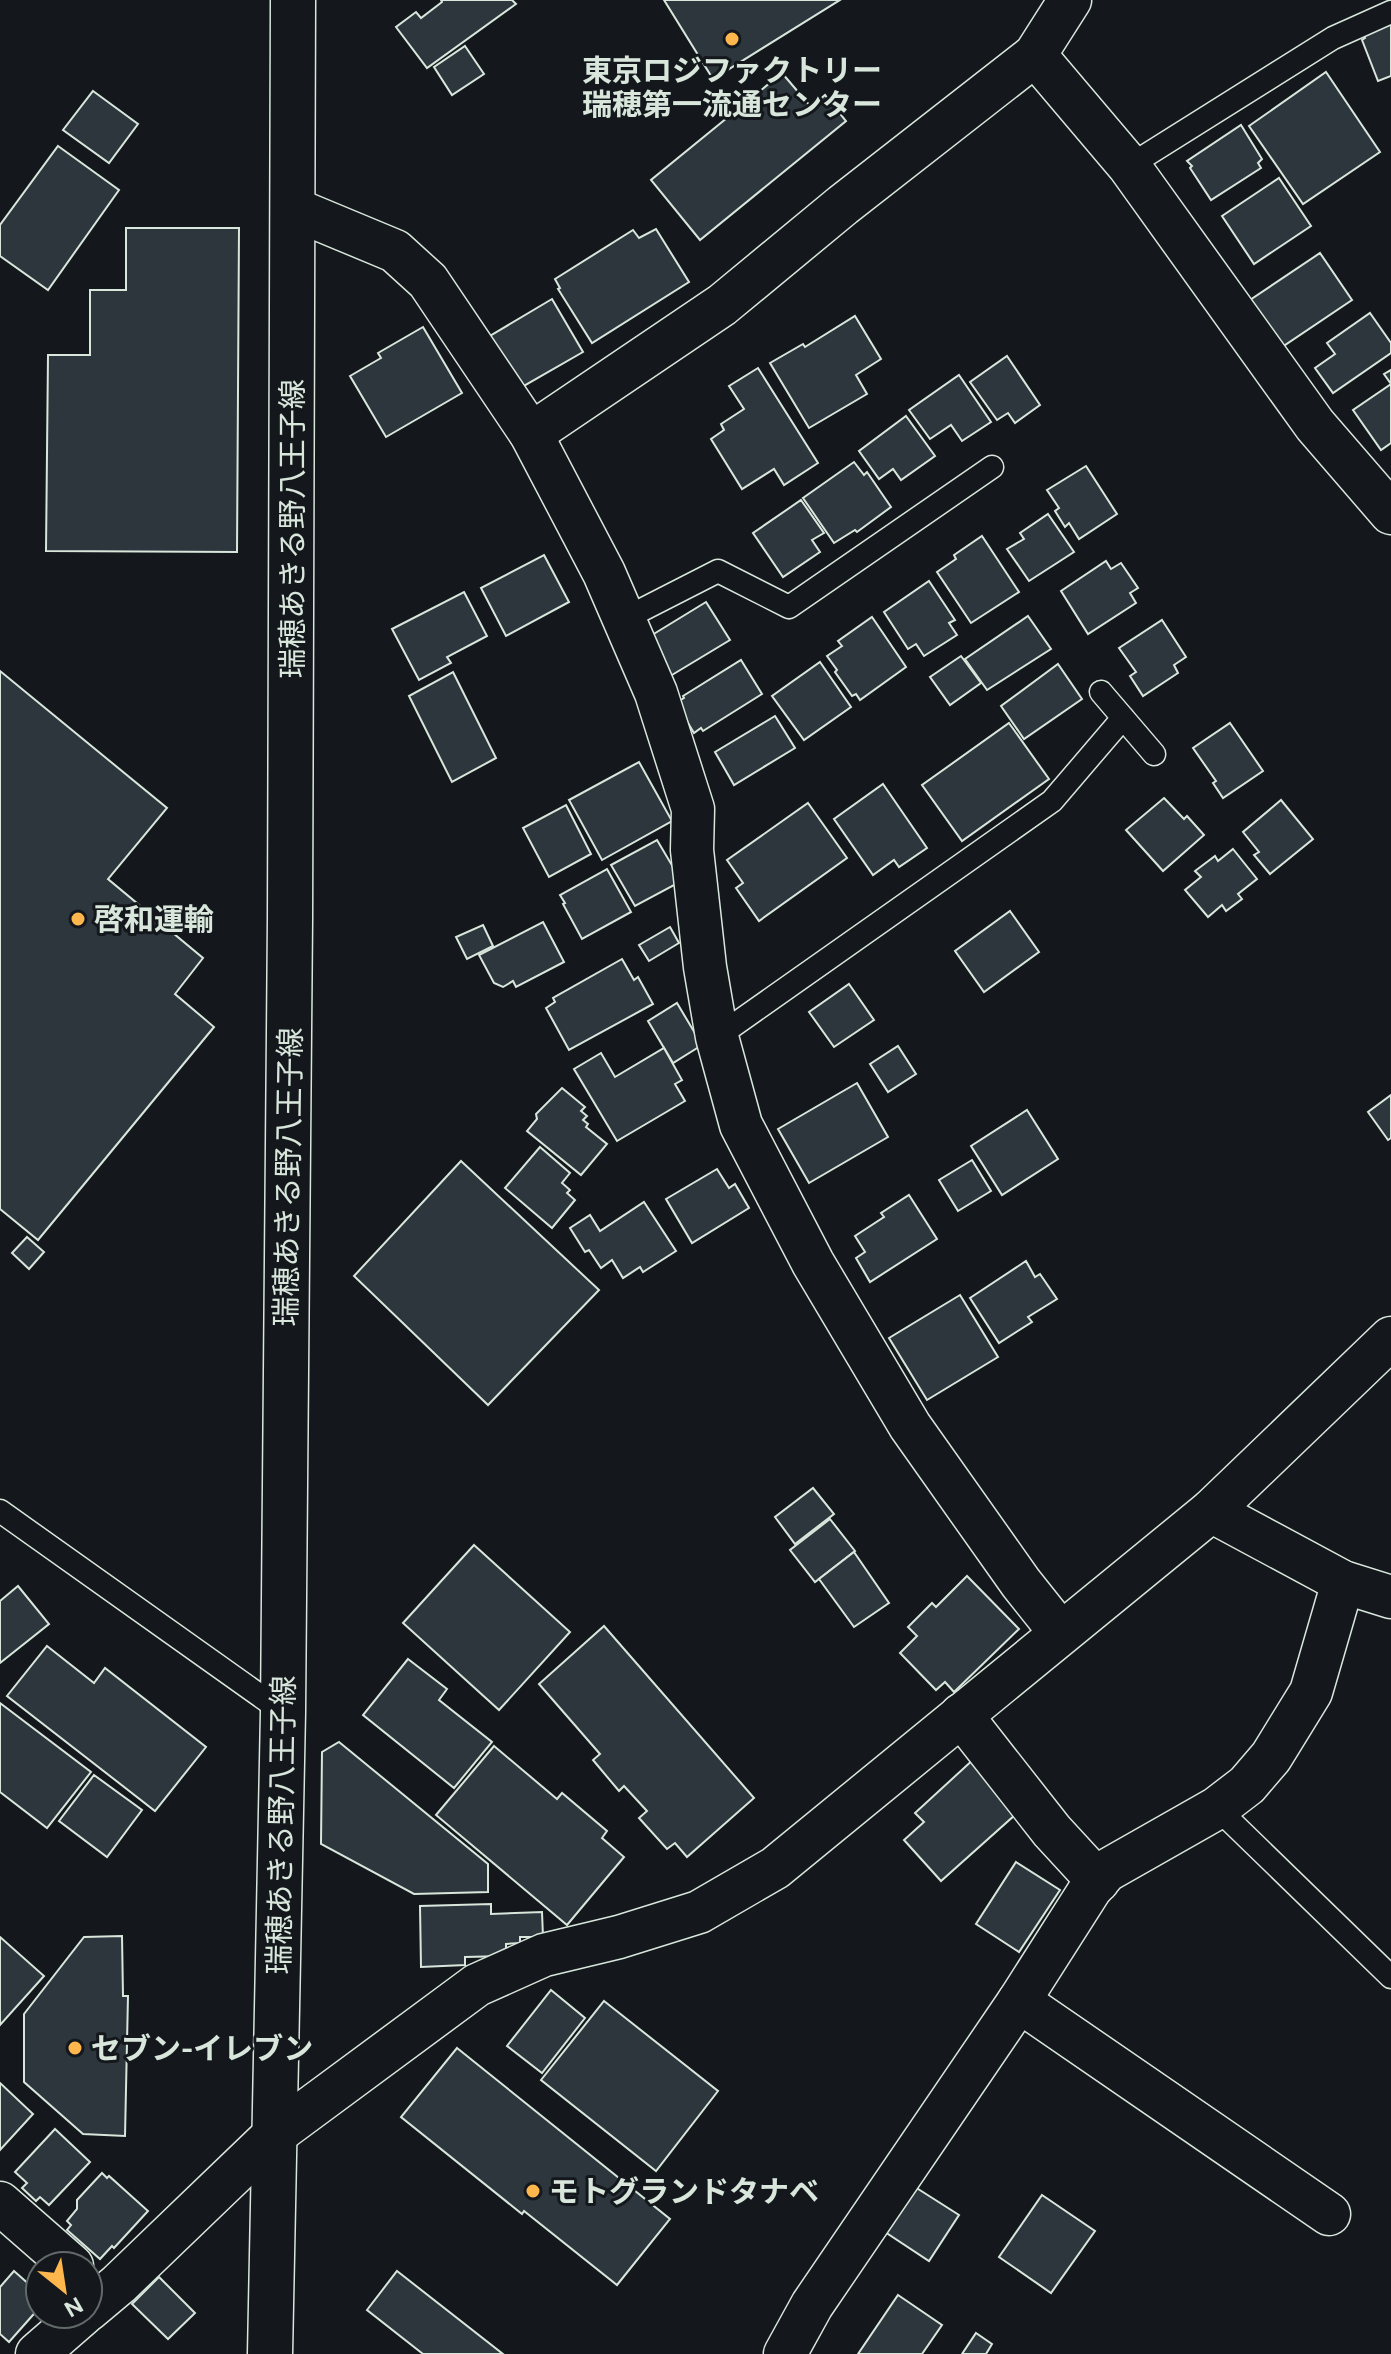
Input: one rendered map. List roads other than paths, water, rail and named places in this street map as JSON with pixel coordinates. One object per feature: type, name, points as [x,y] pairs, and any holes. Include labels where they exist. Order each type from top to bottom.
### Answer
[{"type":"main road","name":"瑞穂あきる野八王子線","points":[[270,2354],[283,1712],[293,0]]},
{"type":"street","points":[[531,434],[722,305],[843,205],[1035,55],[1070,0]]},
{"type":"street","points":[[1035,55],[1129,166],[1315,425],[1391,513]]},
{"type":"street","points":[[294,209],[395,251],[428,281],[531,434],[604,573],[656,693],[693,809],[692,850],[705,967],[717,1037],[741,1125],[813,1263],[910,1426],[1021,1583],[1060,1632]]},
{"type":"street","points":[[104,2288],[274,2135],[477,1985],[544,1955],[619,1937],[699,1912],[775,1868],[1211,1511],[1391,1338]]},
{"type":"street","points":[[1211,1511],[1343,1582],[1391,1597]]},
{"type":"street","points":[[785,2354],[812,2305],[1106,1871],[1217,1808],[1247,1785],[1271,1757],[1311,1692],[1343,1582]]},
{"type":"street","points":[[961,1715],[1052,1831],[1098,1881]]},
{"type":"street","points":[[1019,2001],[1329,2214]]},
{"type":"street","points":[[0,2203],[54,2250]]},
{"type":"street","points":[[37,2354],[61,2330]]},
{"type":"lane","points":[[1129,166],[1333,38],[1391,12]]},
{"type":"lane","points":[[624,619],[718,571],[789,607],[992,467]]},
{"type":"lane","points":[[1101,692],[1154,754]]},
{"type":"lane","points":[[717,1037],[1052,801],[1123,718]]},
{"type":"lane","points":[[0,1511],[283,1712]]},
{"type":"lane","points":[[1217,1808],[1391,1977]]},
{"type":"place","name":"東京ロジファクトリー 瑞穂第一流通センター","points":[[732,39]]},
{"type":"place","name":"啓和運輸","points":[[78,919]]},
{"type":"place","name":"セブン-イレブン","points":[[75,2048]]},
{"type":"place","name":"モトグランドタナベ","points":[[533,2191]]}]
